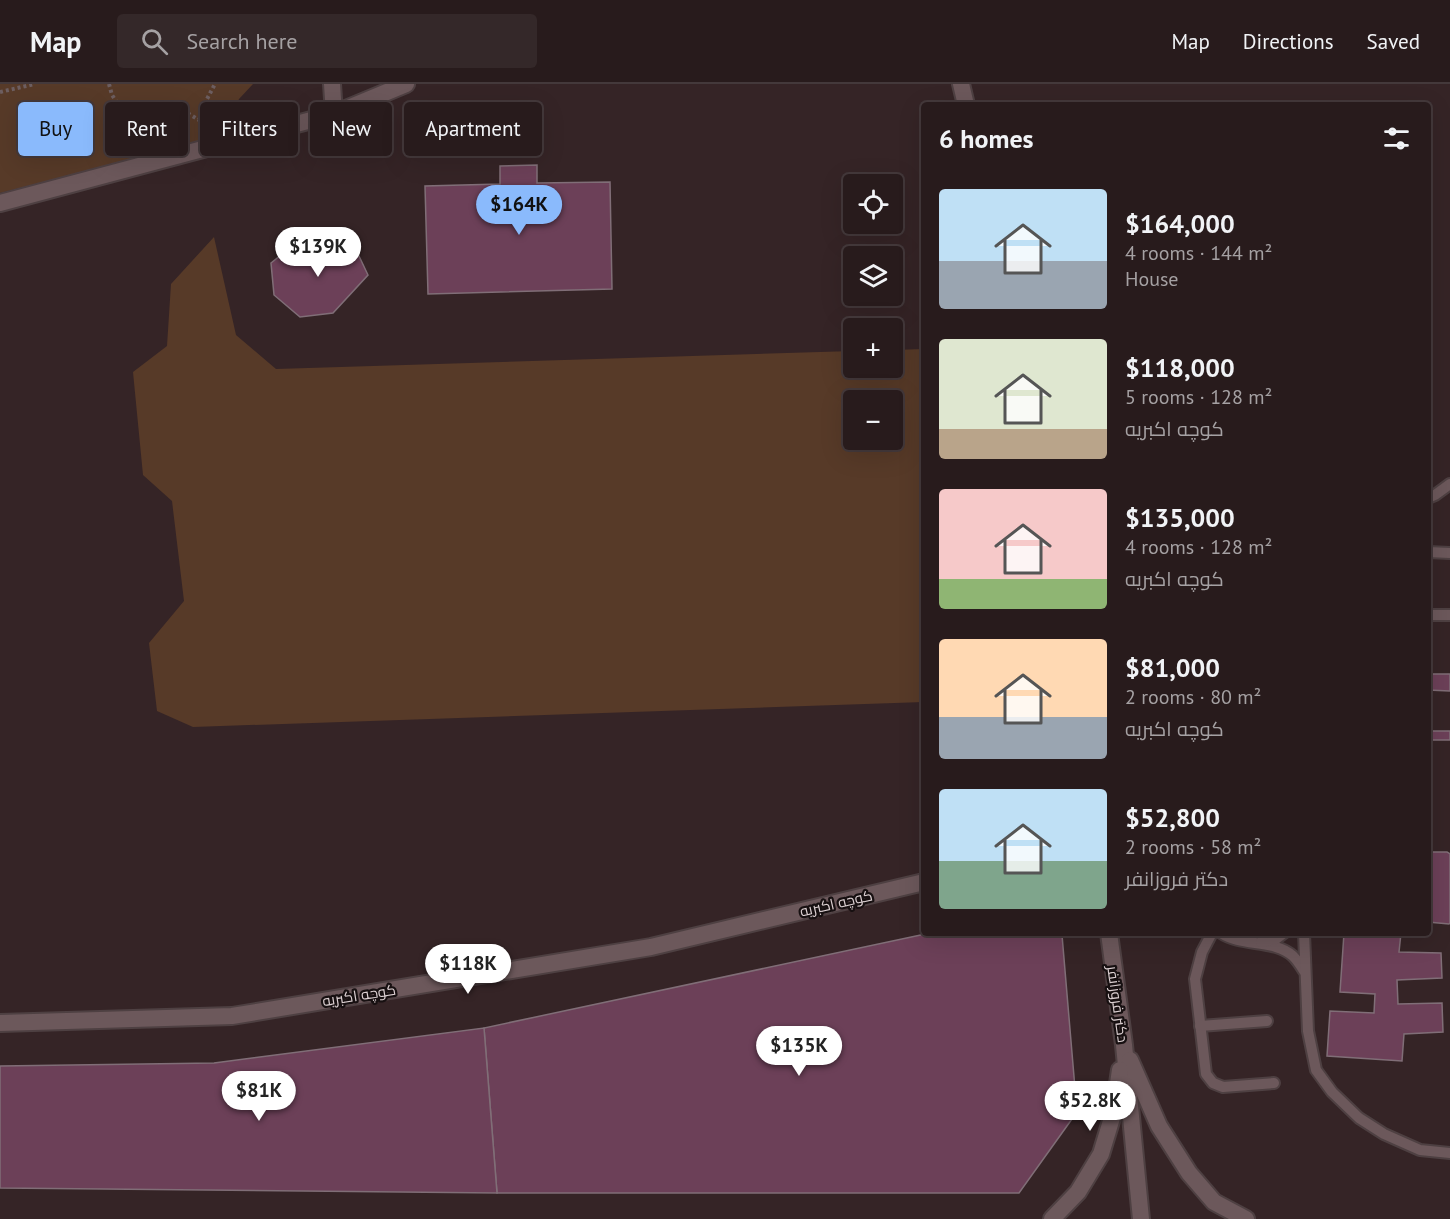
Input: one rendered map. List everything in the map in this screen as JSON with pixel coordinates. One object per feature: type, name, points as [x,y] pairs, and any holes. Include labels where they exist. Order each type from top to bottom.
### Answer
[{"type":"street","points":[[332,84],[333,102]]},
{"type":"street","points":[[363,102],[406,84]]},
{"type":"street","points":[[961,84],[965,102]]},
{"type":"street","points":[[0,203],[310,120]]},
{"type":"street","name":"کوچه اکبریه","points":[[0,1023],[232,1016],[651,947],[921,883]]},
{"type":"street","name":"دکتر فروزانفر","points":[[1109,936],[1124,1045],[1141,1219]]},
{"type":"street","points":[[1052,1219],[1078,1191],[1101,1154],[1114,1111],[1124,1045]]},
{"type":"street","points":[[1124,1045],[1158,1126],[1189,1173],[1214,1202],[1246,1219]]},
{"type":"lane","points":[[1431,497],[1450,484]]},
{"type":"lane","points":[[1431,552],[1450,553]]},
{"type":"lane","points":[[1431,615],[1450,615]]},
{"type":"lane","points":[[1210,936],[1202,952],[1195,979],[1206,1074],[1213,1083],[1223,1087],[1274,1083]]},
{"type":"lane","points":[[1227,936],[1240,942],[1258,943],[1289,953],[1305,972]]},
{"type":"lane","points":[[1258,943],[1280,936]]},
{"type":"lane","points":[[1304,936],[1308,1031],[1316,1070],[1332,1092],[1359,1118],[1384,1134],[1420,1150],[1450,1153]]},
{"type":"lane","points":[[1200,1026],[1267,1021]]},
{"type":"path","points":[[0,92],[34,84]]},
{"type":"path","points":[[109,84],[112,95],[120,107],[135,108],[162,103],[199,120],[215,84]]},
{"type":"shaded area","points":[[0,84],[253,84],[238,102],[200,102],[200,142],[188,145],[188,102],[105,102],[105,156],[145,156],[0,193]]},
{"type":"shaded area","points":[[214,237],[236,335],[276,369],[843,351],[843,378],[903,378],[903,350],[921,349],[921,702],[193,727],[157,711],[149,643],[184,601],[172,501],[143,475],[133,372],[167,346],[171,284]]},
{"type":"building","points":[[537,165],[537,183],[610,182],[612,289],[428,294],[425,186],[500,184],[500,166]]},
{"type":"building","points":[[340,240],[350,242],[368,275],[333,313],[300,317],[274,295],[271,263],[286,251],[293,257],[315,242],[332,245]]},
{"type":"building","points":[[1431,674],[1450,674],[1450,691],[1431,690]]},
{"type":"building","points":[[1431,731],[1450,731],[1450,740],[1431,740]]},
{"type":"building","points":[[1431,852],[1450,854],[1449,924],[1431,922]]},
{"type":"building","points":[[921,935],[1062,936],[1077,1112],[1019,1193],[497,1193],[484,1028]]},
{"type":"building","points":[[1344,936],[1401,936],[1399,952],[1441,953],[1442,978],[1397,980],[1398,1004],[1442,1003],[1443,1032],[1404,1034],[1402,1061],[1327,1056],[1330,1011],[1374,1013],[1375,994],[1340,992]]},
{"type":"building","points":[[484,1028],[497,1193],[0,1188],[0,1066],[214,1063]]}]
